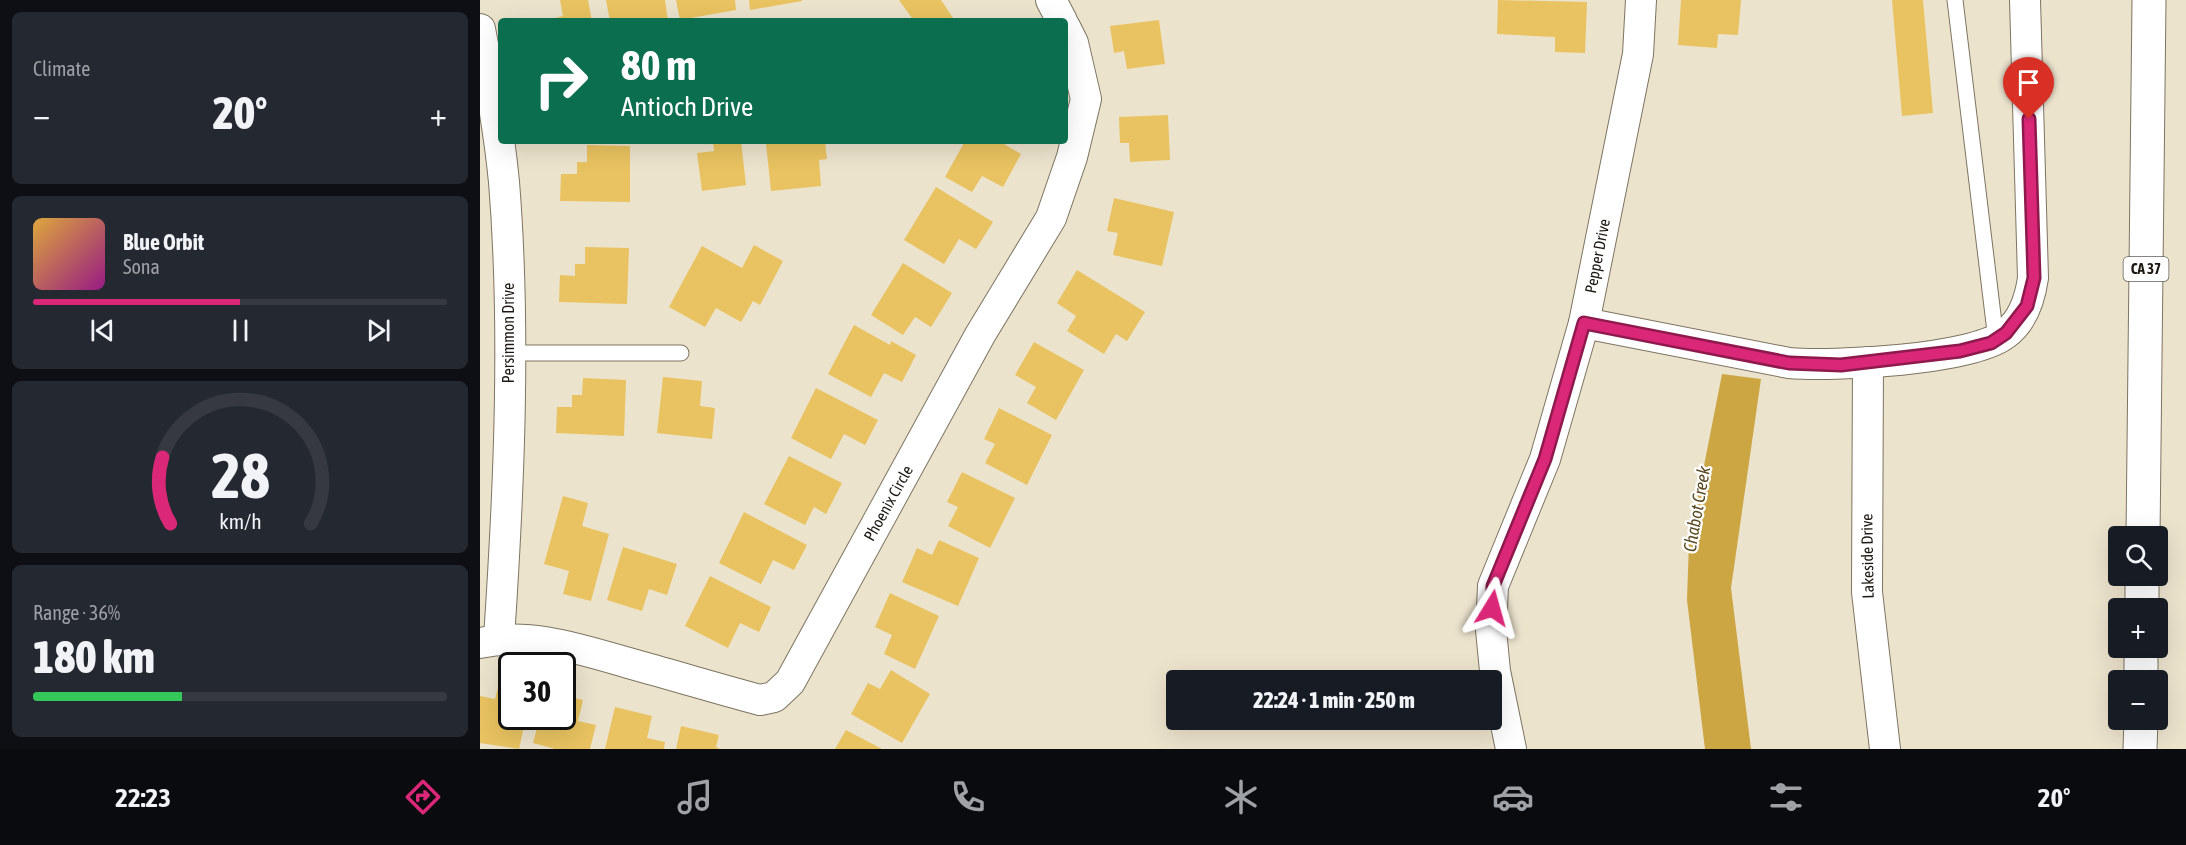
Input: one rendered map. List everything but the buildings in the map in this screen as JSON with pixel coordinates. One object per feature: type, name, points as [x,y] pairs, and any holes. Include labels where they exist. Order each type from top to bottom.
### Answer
[{"type":"highway","name":"CA 37","points":[[2143,526],[2149,0]]},
{"type":"highway","points":[[2140,730],[2140,749]]},
{"type":"street","points":[[1051,0],[1060,18]]},
{"type":"street","name":"Pepper Drive","points":[[1511,749],[1494,671],[1491,630],[1493,586],[1545,459],[1584,323],[1638,54],[1641,0]]},
{"type":"street","points":[[1584,323],[1789,363],[1814,365],[1868,362],[1960,351],[1996,340],[2018,320],[2027,306],[2034,278],[2025,0]]},
{"type":"street","name":"Persimmon Drive","points":[[480,29],[498,124]]},
{"type":"street","name":"Phoenix Circle","points":[[490,641],[536,641],[584,651],[760,700],[774,697],[790,682],[980,335],[1051,218],[1072,157],[1086,99],[1074,44],[1068,33]]},
{"type":"street","name":"Persimmon Drive","points":[[490,641],[509,353],[504,183],[500,144]]},
{"type":"street","name":"Lakeside Drive","points":[[1868,362],[1867,582],[1885,749]]},
{"type":"lane","points":[[1955,0],[1996,340]]},
{"type":"lane","points":[[509,353],[681,353]]},
{"type":"water","name":"Chabot Creek","points":[[1722,374],[1761,379],[1731,588],[1751,749],[1705,749],[1687,600],[1689,542]]},
{"type":"route","points":[[1492,608],[1493,586],[1545,459],[1584,323],[1789,363],[1814,365],[1841,365],[1960,351],[1991,343],[2006,333],[2018,320],[2027,306],[2034,278],[2029,119]]}]
